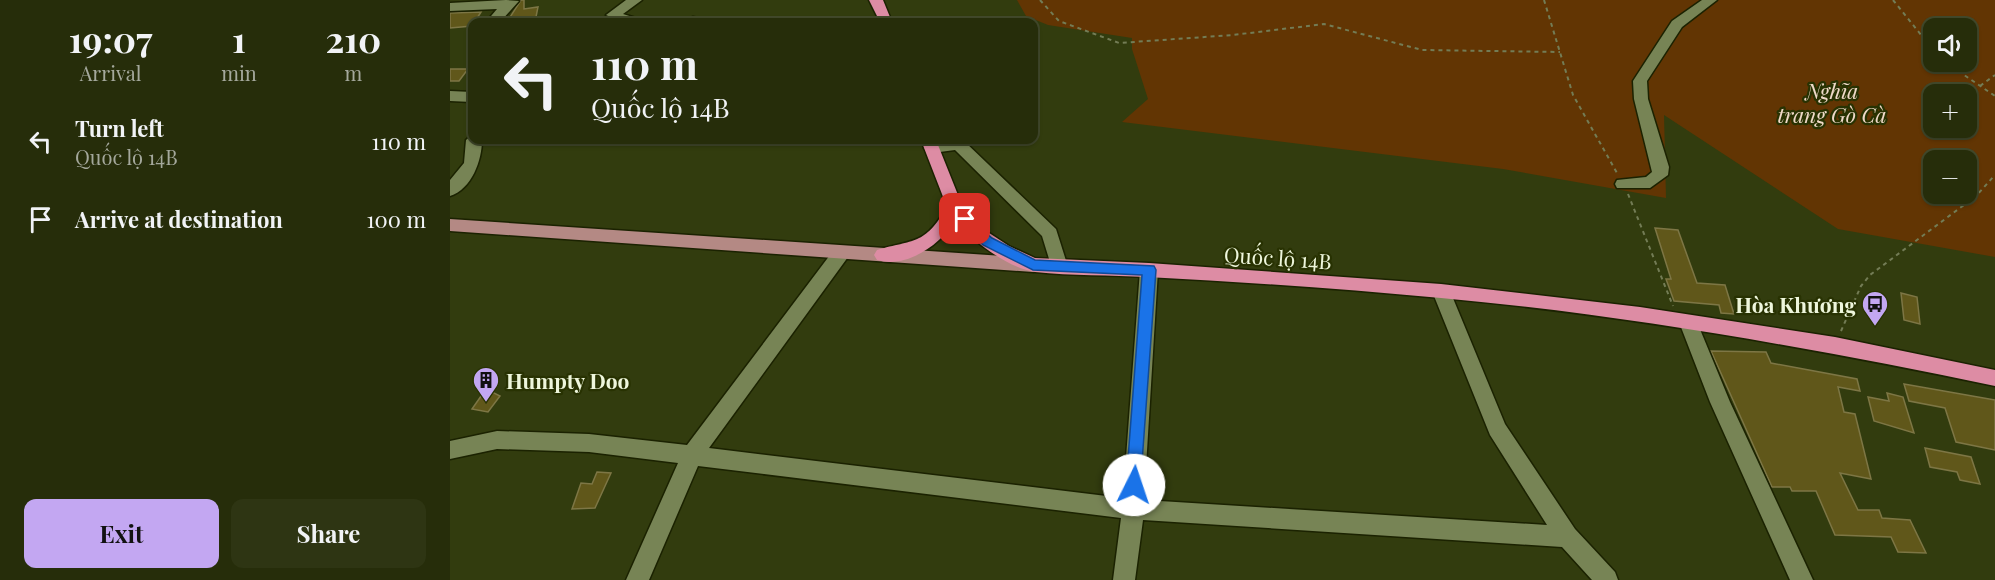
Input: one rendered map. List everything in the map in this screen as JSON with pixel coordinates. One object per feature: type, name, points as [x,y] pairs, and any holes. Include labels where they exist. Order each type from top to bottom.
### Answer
[{"type":"highway","points":[[876,0],[884,18]]},
{"type":"highway","name":"Quốc lộ 14B","points":[[930,144],[956,207],[974,231],[988,242],[1033,265],[1149,270],[1441,291],[1683,321],[1835,345],[1995,378]]},
{"type":"highway","points":[[883,255],[918,249],[945,227],[956,207]]},
{"type":"main road","points":[[450,225],[1033,265]]},
{"type":"street","points":[[622,18],[613,15],[635,0]]},
{"type":"street","points":[[1623,184],[1650,182],[1660,175],[1661,167],[1641,99],[1640,81],[1677,24],[1710,0]]},
{"type":"street","points":[[450,7],[510,3]]},
{"type":"street","points":[[497,18],[510,3]]},
{"type":"street","points":[[450,96],[468,97]]},
{"type":"street","points":[[450,190],[472,165],[474,144]]},
{"type":"street","points":[[930,144],[956,145],[968,154],[1050,233],[1059,267]]},
{"type":"street","points":[[637,580],[692,455],[842,252]]},
{"type":"street","points":[[1124,580],[1133,509],[1149,270]]},
{"type":"street","points":[[1441,291],[1497,429],[1567,537],[1607,580]]},
{"type":"street","points":[[1683,321],[1802,580]]},
{"type":"street","points":[[450,450],[498,440],[589,443],[1133,509],[1567,537]]},
{"type":"path","points":[[1040,0],[1059,21],[1119,43],[1233,35],[1324,24],[1422,50],[1560,52]]},
{"type":"path","points":[[1544,0],[1573,95],[1638,214],[1683,321]]},
{"type":"path","points":[[1893,0],[1923,38]]},
{"type":"path","points":[[1960,72],[1995,96]]},
{"type":"path","points":[[1980,86],[1995,75]]},
{"type":"path","points":[[1835,345],[1861,286],[1870,275],[1976,196],[1995,175]]},
{"type":"green space","name":"Nghĩa trang Gò Cà","points":[[1017,0],[1995,0],[1995,257],[1838,229],[1664,115],[1666,198],[1503,169],[1122,122],[1148,99],[1132,49],[1132,38],[1048,25],[1038,21],[1038,18],[1026,16]]},
{"type":"building","points":[[521,0],[524,0],[524,9],[538,7],[536,18],[510,18]]},
{"type":"building","points":[[481,12],[477,18],[468,18],[468,26],[450,28],[450,13]]},
{"type":"building","points":[[450,69],[468,69],[459,81],[450,81]]},
{"type":"building","points":[[1655,228],[1678,230],[1697,283],[1725,285],[1734,314],[1721,313],[1719,305],[1674,301],[1666,279],[1671,279]]},
{"type":"building","points":[[1901,293],[1917,297],[1920,324],[1904,320]]},
{"type":"building","points":[[1711,351],[1766,352],[1771,363],[1857,379],[1860,391],[1838,387],[1844,412],[1855,414],[1871,479],[1840,473],[1858,510],[1879,510],[1882,518],[1910,520],[1926,553],[1898,552],[1891,537],[1835,535],[1816,491],[1792,491],[1790,487],[1772,487]]},
{"type":"building","points":[[1904,384],[1995,400],[1995,450],[1956,442],[1945,408],[1909,401]]},
{"type":"building","name":"Humpty Doo","points":[[486,389],[500,396],[488,412],[472,409]]},
{"type":"building","points":[[1887,393],[1903,397],[1914,433],[1874,421],[1868,397],[1889,401]]},
{"type":"building","points":[[1925,448],[1971,457],[1980,484],[1960,480],[1957,472],[1930,467]]},
{"type":"building","points":[[597,472],[611,473],[595,508],[572,509],[581,483],[592,484]]},
{"type":"place","name":"Hòa Khương","points":[[1875,327]]},
{"type":"place","name":"Humpty Doo","points":[[486,403]]},
{"type":"route","points":[[965,219],[974,231],[988,242],[1033,265],[1149,270],[1134,485]]}]
